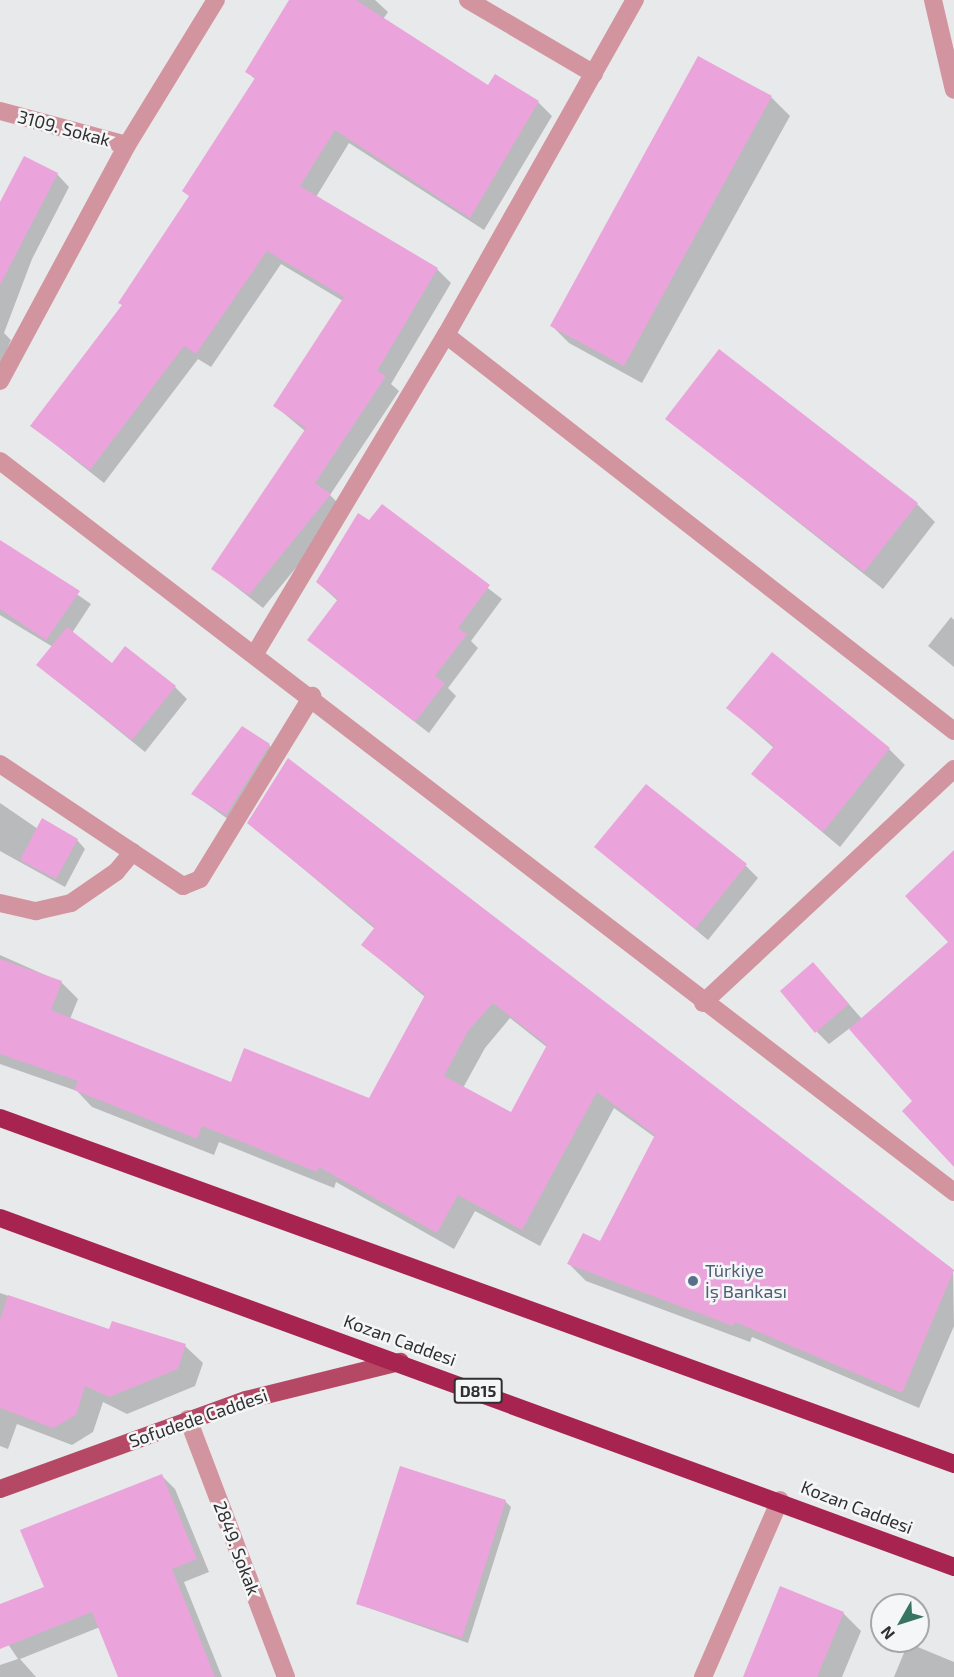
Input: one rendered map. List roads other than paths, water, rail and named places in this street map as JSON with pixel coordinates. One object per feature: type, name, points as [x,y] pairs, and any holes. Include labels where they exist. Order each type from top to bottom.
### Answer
[{"type":"highway","points":[[0,1118],[954,1464]]},
{"type":"highway","name":"Kozan Caddesi","points":[[0,1218],[780,1500],[954,1568]]},
{"type":"main road","name":"Sofudede Caddesi","points":[[0,1489],[188,1419],[295,1386],[400,1362]]},
{"type":"street","points":[[0,381],[127,145],[216,0]]},
{"type":"street","points":[[468,0],[594,74]]},
{"type":"street","points":[[256,652],[446,335],[635,0]]},
{"type":"street","points":[[933,0],[954,90]]},
{"type":"street","name":"3109. Sokak","points":[[0,111],[127,145]]},
{"type":"street","points":[[446,335],[954,731]]},
{"type":"street","points":[[0,461],[256,652],[703,1003],[954,1192]]},
{"type":"street","points":[[0,764],[183,886],[200,879],[312,696]]},
{"type":"street","points":[[703,1003],[954,769]]},
{"type":"street","points":[[0,903],[36,911],[71,903],[116,872],[132,852]]},
{"type":"street","name":"2849. Sokak","points":[[188,1419],[286,1677]]},
{"type":"street","points":[[703,1677],[780,1500]]},
{"type":"place","name":"Türkiye İş Bankası","points":[[693,1281]]}]
